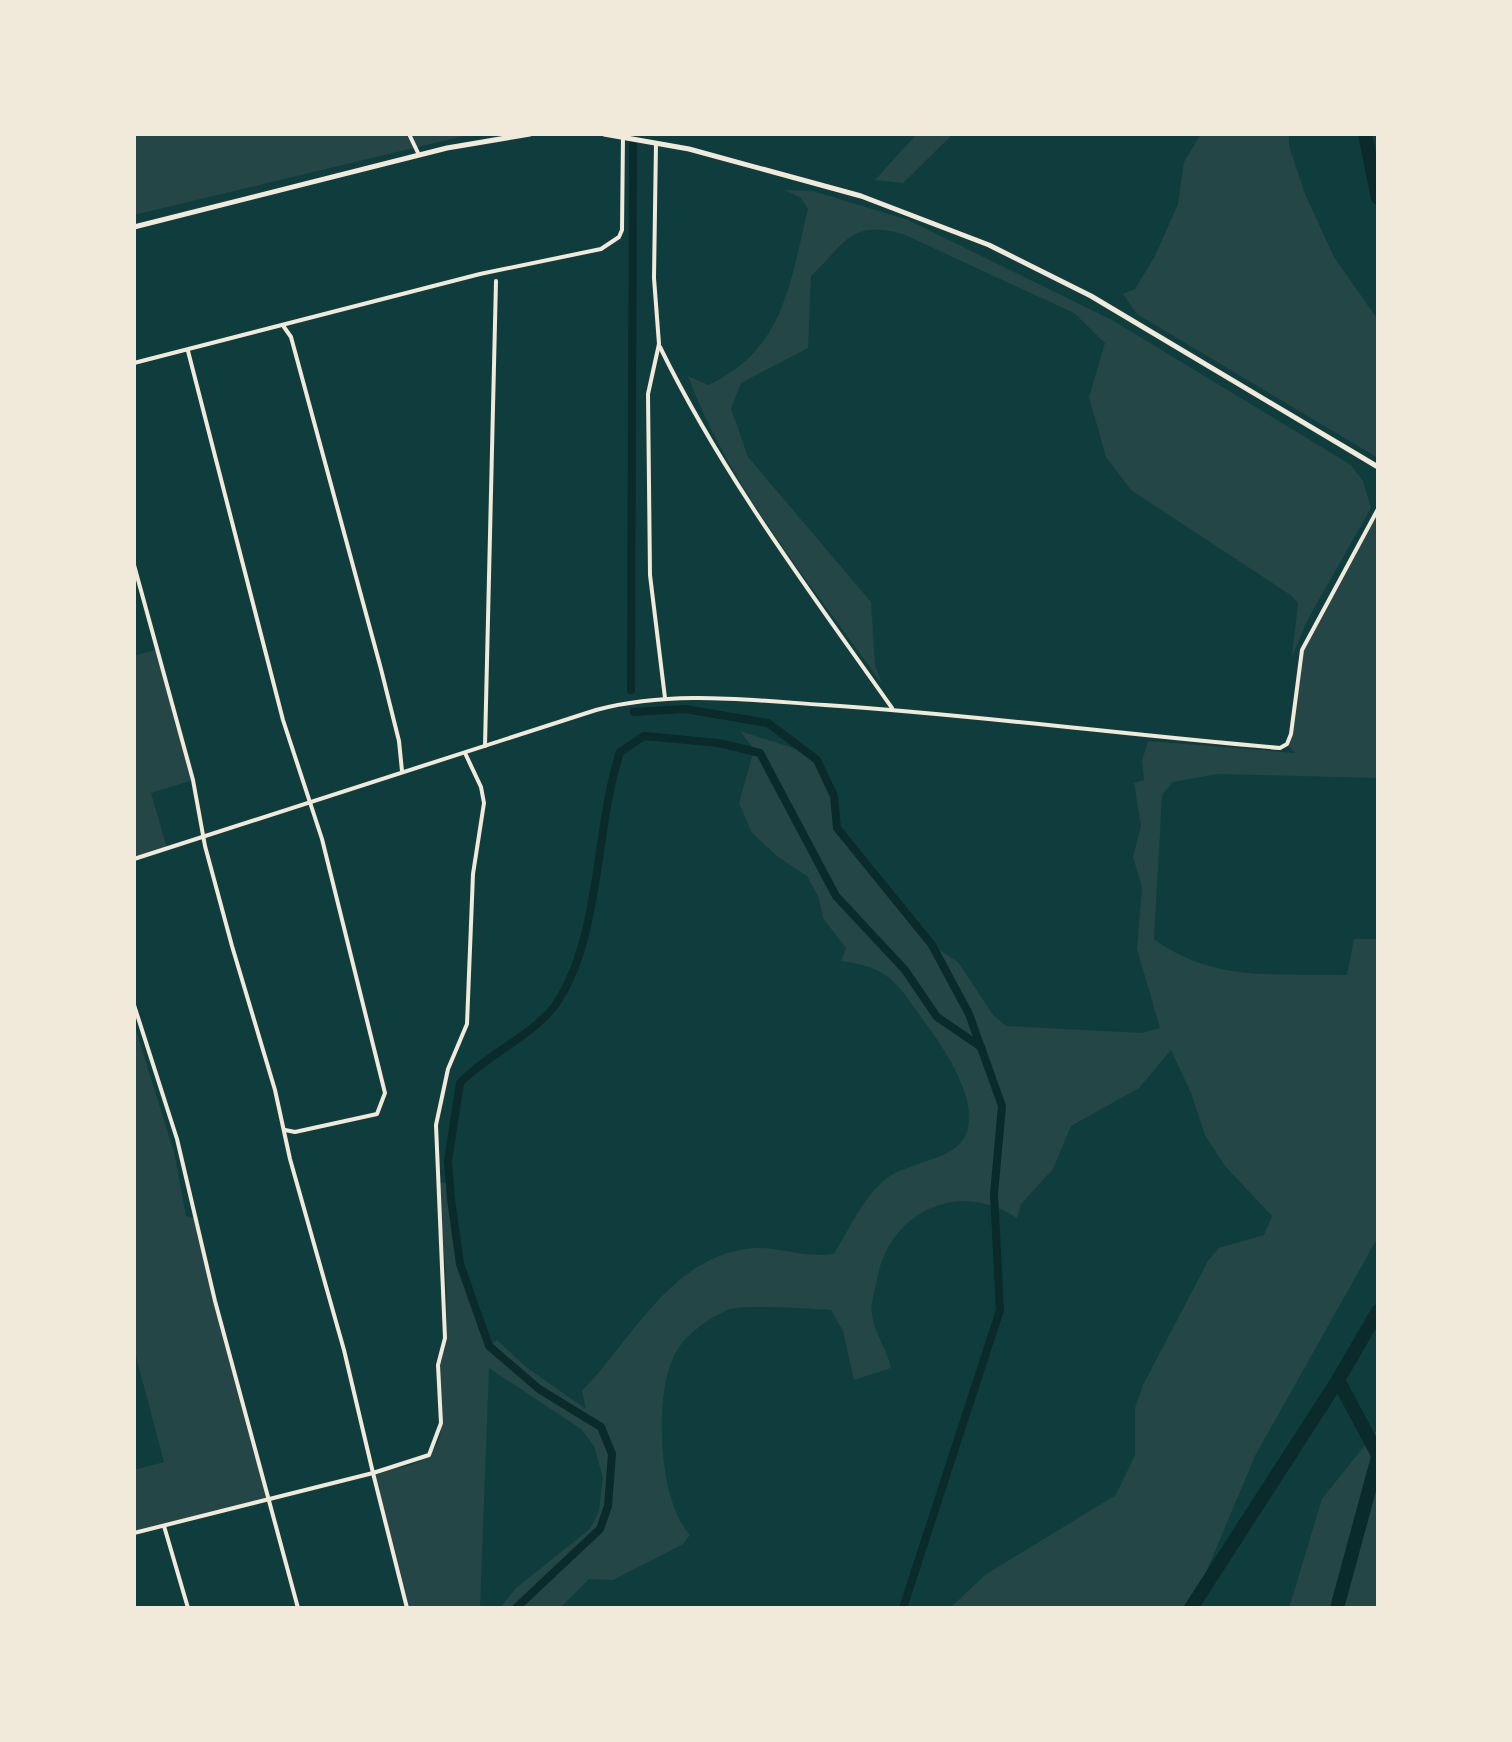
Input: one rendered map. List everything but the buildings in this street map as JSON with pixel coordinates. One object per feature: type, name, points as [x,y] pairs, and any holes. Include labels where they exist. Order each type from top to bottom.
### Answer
[{"type":"street","points":[[409,134],[419,155]]},
{"type":"street","points":[[134,227],[419,155],[530,134]]},
{"type":"street","points":[[604,134],[656,142],[889,205],[1014,256],[1091,296],[1378,467]]},
{"type":"street","points":[[134,363],[491,273],[601,249],[619,237],[624,206],[623,136]]},
{"type":"street","points":[[656,142],[654,278],[659,344],[648,394],[650,575],[665,698]]},
{"type":"street","points":[[496,281],[505,271]]},
{"type":"street","points":[[485,746],[496,281],[491,273]]},
{"type":"street","points":[[284,327],[291,337],[371,628],[399,741],[402,771]]},
{"type":"street","points":[[659,344],[741,493],[892,708]]},
{"type":"street","points":[[188,351],[283,720],[322,839],[385,1099],[377,1114],[295,1132],[284,1129]]},
{"type":"street","points":[[134,859],[596,710],[665,698],[739,697],[892,708],[1280,748],[1287,744],[1291,734],[1302,650],[1378,509]]},
{"type":"street","points":[[134,565],[206,836],[205,846],[344,1350],[407,1608]]},
{"type":"street","points":[[134,1533],[271,1500],[429,1455],[441,1423],[438,1365],[445,1338],[436,1125],[448,1069],[467,1024],[473,874],[484,803],[481,787],[465,753]]},
{"type":"street","points":[[134,1005],[177,1139],[258,1467],[271,1500],[298,1608]]},
{"type":"street","points":[[287,1144],[295,1132]]},
{"type":"street","points":[[164,1526],[188,1608]]},
{"type":"shaded area","points":[[134,134],[472,134],[134,215]]},
{"type":"shaded area","points":[[917,134],[953,134],[903,183],[875,180]]},
{"type":"shaded area","points":[[1201,134],[1289,134],[1289,146],[1305,194],[1334,257],[1378,320],[1378,458],[1137,314],[1123,294],[1135,289],[1155,256],[1178,204],[1184,162]]},
{"type":"shaded area","points":[[785,190],[813,191],[908,220],[1112,320],[1351,465],[1363,481],[1371,508],[1308,619],[1292,657],[1298,603],[1292,596],[1131,490],[1106,457],[1089,397],[1105,343],[1074,313],[903,234],[871,230],[850,237],[811,276],[808,348],[741,383],[731,409],[748,457],[871,602],[875,665],[882,684],[750,497],[726,458],[688,376],[708,385],[734,370],[754,353],[769,333],[789,288],[808,209],[801,198]]},
{"type":"shaded area","points":[[1378,509],[1378,778],[1217,774],[1173,782],[1162,795],[1154,939],[1176,953],[1222,969],[1246,973],[1347,975],[1354,939],[1378,939],[1378,1237],[1255,1456],[1191,1608],[950,1608],[985,1575],[1116,1495],[1135,1455],[1135,1408],[1143,1385],[1208,1261],[1219,1248],[1264,1235],[1272,1216],[1225,1166],[1205,1135],[1191,1093],[1171,1050],[1139,1088],[1071,1126],[1053,1169],[1021,1204],[1017,1218],[994,1206],[971,1201],[948,1203],[927,1210],[909,1222],[894,1239],[882,1260],[872,1308],[891,1368],[854,1380],[843,1331],[831,1310],[734,1308],[712,1318],[692,1333],[680,1345],[669,1370],[662,1419],[665,1473],[671,1498],[679,1519],[690,1535],[683,1544],[613,1580],[589,1579],[560,1608],[500,1608],[516,1588],[590,1529],[599,1511],[603,1478],[594,1446],[581,1429],[489,1368],[480,1608],[407,1608],[373,1473],[404,1467],[426,1458],[437,1445],[440,1435],[438,1375],[445,1339],[447,1301],[438,1184],[449,1181],[460,1264],[489,1346],[497,1340],[527,1368],[586,1409],[582,1391],[656,1302],[677,1282],[725,1254],[754,1248],[812,1255],[834,1254],[862,1207],[882,1182],[897,1172],[949,1152],[962,1141],[969,1126],[969,1109],[957,1073],[938,1040],[902,991],[873,968],[841,961],[846,948],[823,918],[819,898],[807,876],[777,856],[752,833],[739,803],[754,749],[740,731],[806,752],[817,760],[834,796],[837,829],[932,945],[958,962],[993,1015],[1006,1026],[1142,1033],[1160,1028],[1137,949],[1142,887],[1133,857],[1141,826],[1134,783],[1144,780],[1142,761],[1148,741],[1295,753],[1287,744],[1302,650]]},
{"type":"shaded area","points":[[158,649],[193,780],[151,793],[167,848],[134,859],[134,656]]},
{"type":"shaded area","points":[[134,1024],[174,1152],[186,1216],[197,1219],[215,1301],[271,1500],[134,1533],[134,1470],[164,1462],[134,1349]]},
{"type":"shaded area","points":[[1378,1429],[1378,1608],[1289,1608],[1322,1499]]},
{"type":"waterway","points":[[1365,134],[1378,198]]},
{"type":"waterway","points":[[631,690],[633,145]]},
{"type":"waterway","points":[[634,712],[685,709],[768,723],[817,760],[834,796],[837,828],[932,945],[969,1014],[1002,1106],[994,1194],[1000,1310],[903,1608]]},
{"type":"waterway","points":[[516,1608],[600,1529],[608,1506],[612,1454],[601,1427],[539,1389],[489,1346],[460,1264],[448,1161],[460,1083],[549,1013],[572,974],[590,913],[606,814],[620,752],[644,736],[719,743],[760,753],[836,896],[905,970],[937,1017],[981,1047]]},
{"type":"waterway","points":[[1378,1311],[1338,1380],[1378,1455]]},
{"type":"waterway","points":[[1191,1608],[1338,1380]]},
{"type":"waterway","points":[[1337,1608],[1378,1457]]}]
